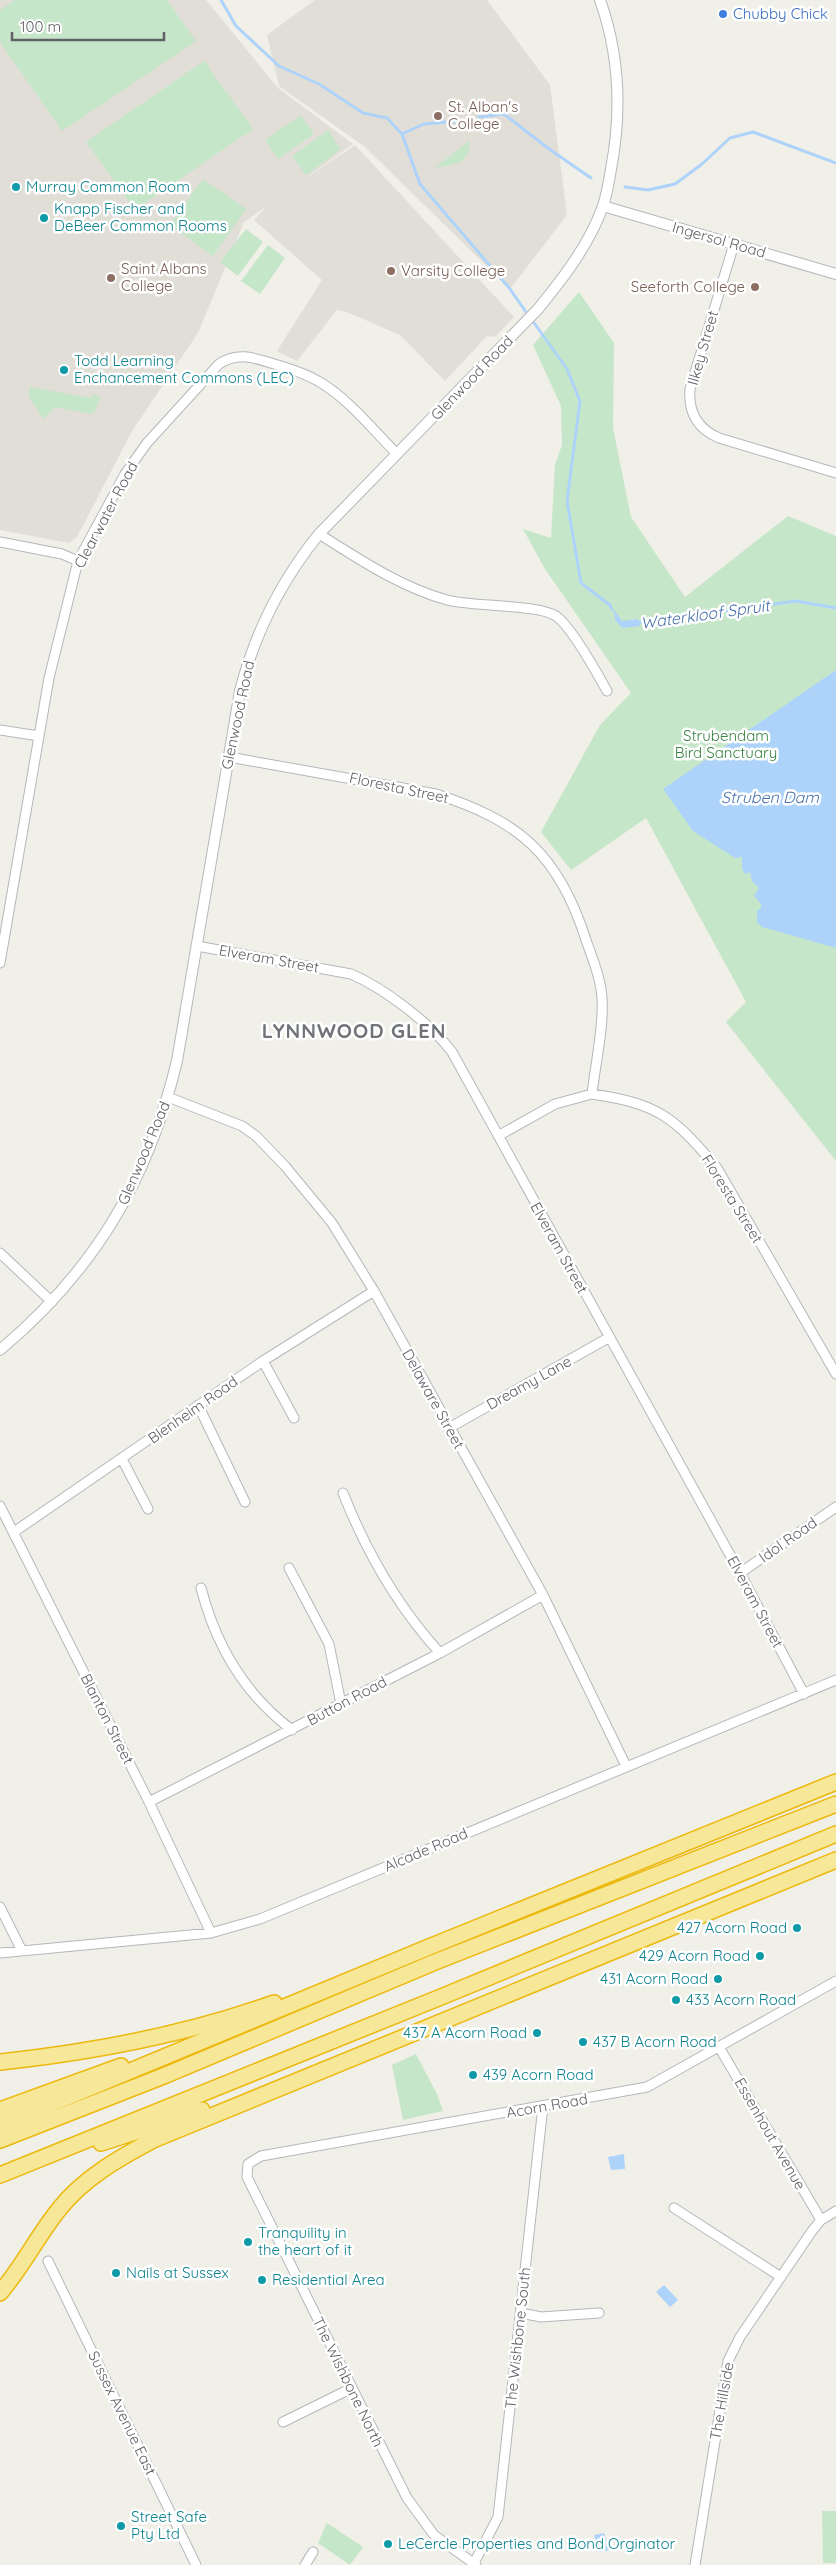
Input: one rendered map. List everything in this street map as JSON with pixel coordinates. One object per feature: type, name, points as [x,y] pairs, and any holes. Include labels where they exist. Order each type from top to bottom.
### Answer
[{"type":"highway","points":[[0,2125],[429,1947],[836,1782]]},
{"type":"highway","points":[[0,2140],[166,2075],[435,1962],[836,1804]]},
{"type":"highway","points":[[0,2175],[441,1998],[836,1834]]},
{"type":"highway","points":[[0,2292],[13,2278],[61,2206],[89,2179],[123,2156],[153,2140],[836,1860]]},
{"type":"highway","points":[[0,2062],[60,2056],[129,2045],[179,2032],[261,2007],[429,1947]]},
{"type":"highway","points":[[0,2110],[84,2078],[259,2019]]},
{"type":"highway","points":[[0,2175],[320,2072]]},
{"type":"street","name":"Glenwood Road","points":[[0,1350],[52,1302],[89,1259],[136,1181],[168,1097],[177,1061],[240,691],[258,634],[283,584],[319,534],[538,309],[583,247],[603,206],[615,149],[618,100],[616,58],[600,0]]},
{"type":"street","name":"Ingersol Road","points":[[603,206],[836,274]]},
{"type":"street","name":"Ilkey Street","points":[[734,244],[692,381],[690,400],[693,416],[705,432],[719,438],[836,473]]},
{"type":"street","name":"Clearwater Road","points":[[0,963],[3,927],[54,654],[78,561],[125,474],[147,442],[208,374],[229,358],[244,356],[255,358],[316,380],[337,393],[397,454]]},
{"type":"street","points":[[319,534],[402,583],[437,596],[471,604],[535,610],[552,614],[567,628],[607,691]]},
{"type":"street","points":[[0,542],[56,553],[78,561]]},
{"type":"street","points":[[0,730],[39,736]]},
{"type":"street","name":"Floresta Street","points":[[229,757],[436,794],[486,812],[519,833],[557,876],[572,900],[598,977],[602,1002],[592,1094],[627,1100],[653,1108],[678,1126],[700,1148],[717,1168],[836,1374]]},
{"type":"street","name":"Elveram Street","points":[[197,946],[338,970],[371,985],[425,1023],[442,1039],[498,1136],[608,1338],[740,1573],[804,1694]]},
{"type":"street","points":[[498,1136],[555,1104],[592,1094]]},
{"type":"street","name":"Delaware Street","points":[[168,1097],[242,1126],[256,1136],[285,1166],[327,1216],[374,1291],[543,1594],[626,1766]]},
{"type":"street","points":[[0,1253],[52,1302]]},
{"type":"street","name":"Blenheim Road","points":[[14,1532],[263,1361],[374,1291]]},
{"type":"street","name":"Dreamy Lane","points":[[449,1428],[608,1338]]},
{"type":"street","points":[[263,1361],[294,1418]]},
{"type":"street","points":[[198,1405],[245,1502]]},
{"type":"street","points":[[122,1459],[148,1509]]},
{"type":"street","points":[[343,1494],[377,1567],[424,1635],[440,1653]]},
{"type":"street","name":"Blanton Street","points":[[0,1506],[149,1802],[211,1933]]},
{"type":"street","name":"Idol Road","points":[[740,1573],[836,1507]]},
{"type":"street","points":[[289,1568],[329,1644],[341,1704]]},
{"type":"street","points":[[201,1588],[207,1611],[232,1667],[249,1690],[272,1715],[292,1730]]},
{"type":"street","name":"Button Road","points":[[149,1802],[440,1653],[543,1594]]},
{"type":"street","name":"Alcade Road","points":[[0,1953],[211,1933],[260,1919],[836,1680]]},
{"type":"street","points":[[0,1907],[22,1951]]},
{"type":"street","name":"Acorn Road","points":[[247,2177],[248,2164],[261,2156],[647,2087],[836,1981]]},
{"type":"street","name":"Essenhout Avenue","points":[[719,2048],[821,2220]]},
{"type":"street","name":"The Wishbone South","points":[[475,2564],[498,2517],[543,2106]]},
{"type":"street","name":"The Wishbone North","points":[[247,2177],[416,2512],[434,2535],[475,2564]]},
{"type":"street","points":[[674,2208],[781,2278]]},
{"type":"street","name":"The Hillside","points":[[695,2565],[728,2361],[740,2337],[821,2220],[836,2211]]},
{"type":"street","name":"Sussex Avenue East","points":[[48,2261],[196,2565]]},
{"type":"street","points":[[521,2313],[541,2316],[599,2313]]},
{"type":"street","points":[[283,2422],[352,2388]]},
{"type":"street","points":[[305,2565],[313,2552]]},
{"type":"shaded area","name":"Saint Albans College","points":[[0,0],[206,0],[278,88],[353,144],[299,183],[355,145],[514,317],[495,337],[487,336],[445,381],[400,335],[347,312],[337,310],[297,361],[277,351],[322,280],[254,220],[267,206],[244,222],[198,333],[132,431],[77,537],[69,543],[0,530]]},
{"type":"shaded area","name":"St. Alban's College","points":[[315,0],[487,0],[550,85],[567,215],[510,289],[365,147],[279,86],[267,35]]},
{"type":"green space","points":[[15,0],[167,0],[196,41],[62,131],[0,42],[0,10]]},
{"type":"green space","points":[[204,61],[253,129],[135,210],[86,142]]},
{"type":"green space","points":[[301,115],[314,134],[278,159],[265,140]]},
{"type":"green space","points":[[328,130],[341,149],[306,175],[292,156]]},
{"type":"green space","points":[[469,141],[469,149],[464,159],[453,164],[434,168]]},
{"type":"green space","points":[[203,179],[246,209],[213,256],[170,225]]},
{"type":"green space","points":[[246,229],[263,242],[238,276],[220,262]]},
{"type":"green space","points":[[268,245],[285,258],[260,294],[241,281]]},
{"type":"green space","name":"Strubendam Bird Sanctuary","points":[[579,292],[614,343],[613,428],[631,517],[685,597],[788,516],[836,536],[836,1161],[726,1022],[746,1002],[646,818],[571,870],[541,832],[600,725],[631,693],[545,569],[523,529],[551,538],[555,465],[562,445],[561,406],[533,345]]},
{"type":"green space","points":[[30,387],[91,398],[92,394],[100,397],[95,411],[91,414],[55,407],[44,419],[28,396]]},
{"type":"green space","points":[[416,2054],[437,2094],[443,2111],[403,2120],[392,2065]]},
{"type":"green space","points":[[822,2511],[836,2511],[836,2563],[823,2563]]},
{"type":"green space","points":[[327,2523],[363,2547],[350,2565],[318,2543]]},
{"type":"water","points":[[609,603],[622,621],[638,619],[640,626],[622,628],[615,620],[614,612],[609,608]]},
{"type":"water","name":"Struben Dam","points":[[836,670],[836,948],[762,927],[757,922],[757,910],[761,909],[761,904],[754,896],[759,888],[752,881],[750,872],[745,874],[742,868],[742,857],[735,858],[693,831],[663,789]]},
{"type":"water","points":[[624,2154],[625,2169],[611,2170],[608,2157]]},
{"type":"water","points":[[664,2285],[678,2300],[670,2307],[656,2292]]},
{"type":"water","points":[[604,2533],[610,2550],[598,2552],[594,2535]]},
{"type":"waterway","name":"Waterkloof Spruit","points":[[221,0],[236,26],[279,66],[319,84],[363,113],[387,118],[402,134],[420,184],[510,289],[528,315]]},
{"type":"waterway","points":[[479,117],[504,114],[549,149],[591,178]]},
{"type":"waterway","points":[[402,134],[424,124],[461,121]]},
{"type":"waterway","points":[[625,187],[648,190],[675,184],[702,164],[730,138],[753,132],[836,163]]},
{"type":"waterway","name":"Waterkloof Spruit","points":[[532,320],[567,369],[580,401],[567,501],[581,583],[611,606]]},
{"type":"waterway","name":"Waterkloof Spruit","points":[[636,623],[796,601],[836,608]]},
{"type":"place","name":"Chubby Chick","points":[[723,14]]},
{"type":"place","name":"St. Alban's College","points":[[438,116]]},
{"type":"place","name":"Murray Common Room","points":[[16,187]]},
{"type":"place","name":"Knapp Fischer and DeBeer Common Rooms","points":[[44,218]]},
{"type":"place","name":"Varsity College","points":[[391,271]]},
{"type":"place","name":"Saint Albans College","points":[[111,278]]},
{"type":"place","name":"Seeforth College","points":[[755,287]]},
{"type":"place","name":"Todd Learning Enchancement Commons (LEC)","points":[[64,370]]},
{"type":"place","name":"427 Acorn Road","points":[[797,1928]]},
{"type":"place","name":"429 Acorn Road","points":[[760,1956]]},
{"type":"place","name":"431 Acorn Road","points":[[718,1979]]},
{"type":"place","name":"433 Acorn Road","points":[[676,2000]]},
{"type":"place","name":"437 A Acorn Road","points":[[537,2033]]},
{"type":"place","name":"437 B Acorn Road","points":[[583,2042]]},
{"type":"place","name":"439 Acorn Road","points":[[473,2075]]},
{"type":"place","name":"Tranquility in the heart of it","points":[[248,2242]]},
{"type":"place","name":"Nails at Sussex","points":[[116,2273]]},
{"type":"place","name":"Residential Area","points":[[262,2280]]},
{"type":"place","name":"Street Safe Pty Ltd","points":[[121,2526]]},
{"type":"place","name":"LeCercle Properties and Bond Orginator","points":[[388,2544]]},
{"type":"district","name":"LYNNWOOD GLEN","points":[[354,1031]]}]
